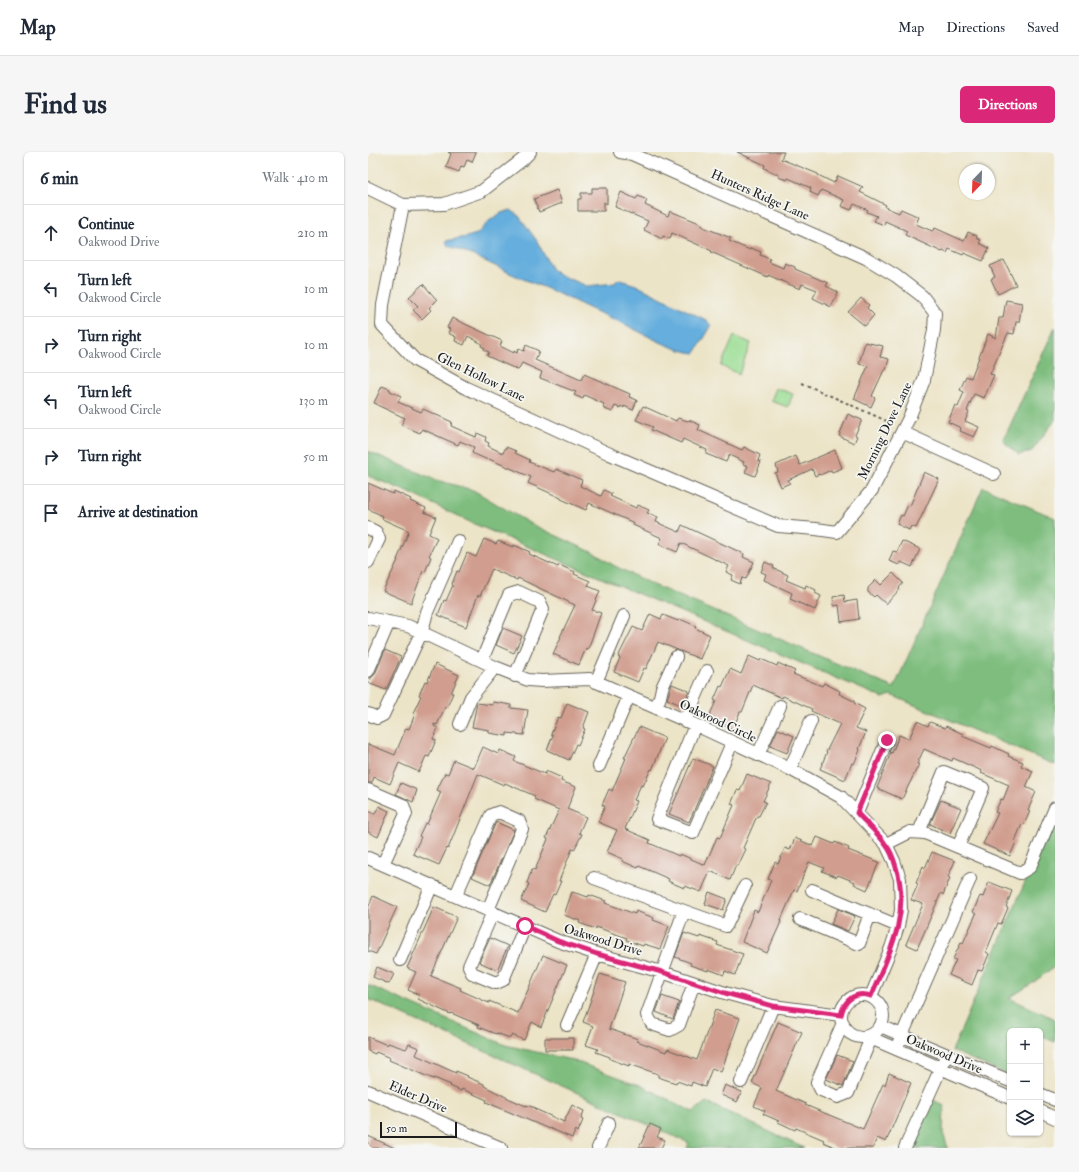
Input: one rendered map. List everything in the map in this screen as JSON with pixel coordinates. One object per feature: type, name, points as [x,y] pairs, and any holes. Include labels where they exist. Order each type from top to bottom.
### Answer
[{"type":"street","points":[[368,188],[403,205],[444,204],[482,191],[530,152]]},
{"type":"street","name":"Hunters Ridge Lane","points":[[620,152],[632,154],[646,160],[866,258]]},
{"type":"street","name":"Glen Hollow Lane","points":[[403,205],[383,305],[382,325],[415,360],[464,387],[610,454],[690,488]]},
{"type":"street","name":"Morning Dove Lane","points":[[690,488],[778,526],[837,532],[872,490],[902,432],[924,380],[934,330],[935,313],[922,296],[896,276],[866,258]]},
{"type":"street","points":[[902,432],[994,474]]},
{"type":"street","points":[[368,528],[376,532],[379,539],[368,562]]},
{"type":"street","points":[[368,714],[377,718],[383,715],[422,631],[427,612],[458,541]]},
{"type":"street","points":[[482,660],[509,595],[518,592],[540,602],[543,609],[515,676]]},
{"type":"street","points":[[596,682],[624,616]]},
{"type":"street","name":"Oakwood Circle","points":[[368,618],[408,626],[422,631],[495,667],[528,680],[542,681],[590,679],[790,769],[841,797],[886,844],[900,879],[902,896],[898,926],[891,948],[871,996]]},
{"type":"street","points":[[368,671],[389,622]]},
{"type":"street","points":[[656,708],[662,688],[676,657]]},
{"type":"street","points":[[460,724],[471,697],[495,667]]},
{"type":"street","points":[[707,671],[657,819],[692,833],[732,743]]},
{"type":"street","points":[[598,766],[629,696]]},
{"type":"street","points":[[758,755],[780,706]]},
{"type":"street","points":[[790,769],[811,721]]},
{"type":"street","points":[[857,813],[887,740]]},
{"type":"street","points":[[919,832],[944,772],[983,788],[958,847]]},
{"type":"street","points":[[368,790],[403,805],[406,814],[383,864]]},
{"type":"street","points":[[886,844],[910,832],[925,833],[1020,873],[1030,867],[1055,808]]},
{"type":"street","points":[[456,896],[491,816],[499,812],[519,821],[522,829],[469,966],[472,973],[496,983],[503,980],[525,926]]},
{"type":"street","name":"Oakwood Drive","points":[[368,858],[558,941],[597,954],[662,972],[725,993],[773,1006],[842,1019]]},
{"type":"street","points":[[594,878],[726,926],[745,886]]},
{"type":"street","points":[[896,1049],[970,879]]},
{"type":"street","points":[[400,960],[432,885]]},
{"type":"street","points":[[812,890],[898,926]]},
{"type":"street","points":[[684,911],[647,1015],[652,1024],[670,1030],[679,1025],[694,983]]},
{"type":"street","points":[[800,919],[859,944],[870,914]]},
{"type":"street","points":[[567,1025],[597,954]]},
{"type":"street","points":[[865,994],[871,996],[882,1006],[884,1013],[883,1020],[881,1026],[869,1037],[848,1093],[838,1097],[820,1090],[817,1082],[842,1019],[842,1008],[851,997],[865,994]]},
{"type":"street","points":[[741,1082],[773,1006]]},
{"type":"street","points":[[842,1019],[850,1033],[857,1036],[869,1037]]},
{"type":"street","name":"Oakwood Drive","points":[[881,1026],[1007,1080]]},
{"type":"street","name":"Oakwood Drive","points":[[869,1037],[1007,1097]]},
{"type":"street","points":[[905,1148],[947,1055]]},
{"type":"street","name":"Elder Drive","points":[[368,1091],[501,1148]]},
{"type":"street","points":[[1043,1095],[1055,1100]]},
{"type":"street","points":[[1043,1112],[1055,1118]]},
{"type":"street","points":[[598,1148],[609,1122]]},
{"type":"path","points":[[802,383],[891,423]]},
{"type":"green space","points":[[1055,327],[1055,420],[1032,451],[1019,455],[1003,441]]},
{"type":"green space","points":[[734,336],[751,343],[739,374],[721,366]]},
{"type":"green space","points":[[776,388],[793,394],[788,407],[771,401]]},
{"type":"green space","points":[[368,451],[436,480],[473,490],[529,523],[596,554],[613,565],[649,583],[894,688],[983,487],[1055,518],[1055,765],[891,695],[883,698],[472,523],[408,492],[368,476]]},
{"type":"green space","points":[[1055,813],[1055,966],[1030,985],[1009,998],[1055,1019],[1055,1042],[1043,1037],[1043,1028],[1007,1028],[1007,1073],[952,1051]]},
{"type":"green space","points":[[368,985],[505,1045],[572,1060],[640,1085],[693,1112],[706,1102],[804,1148],[687,1148],[689,1143],[368,999]]},
{"type":"green space","points":[[932,1099],[944,1106],[943,1133],[948,1148],[910,1148]]},
{"type":"water","points":[[511,210],[519,216],[537,241],[552,270],[560,275],[587,286],[615,283],[618,279],[636,285],[706,320],[711,325],[695,353],[663,344],[554,291],[520,278],[448,246],[446,241],[477,234],[489,221],[501,213]]},
{"type":"building","points":[[448,152],[476,152],[472,162],[467,160],[464,167],[461,166],[459,172],[446,167],[451,154]]},
{"type":"building","points":[[737,152],[784,152],[781,159],[818,174],[834,183],[838,176],[863,187],[860,192],[886,205],[885,207],[899,213],[901,209],[919,217],[916,224],[932,231],[935,228],[964,241],[968,232],[977,236],[976,238],[981,240],[979,243],[989,248],[983,261],[964,253],[963,255],[949,249],[947,253],[942,252],[905,235],[907,231],[885,221],[884,225],[874,221],[877,216],[867,212],[868,210],[854,204],[851,210],[841,206],[844,200],[821,190],[818,196],[810,192],[811,188],[788,178],[787,180],[778,177],[779,175],[764,168],[765,165]]},
{"type":"building","points":[[592,188],[607,188],[607,204],[604,202],[604,211],[578,211],[578,199],[581,199],[581,193],[592,193]]},
{"type":"building","points":[[557,190],[562,203],[539,212],[534,199]]},
{"type":"building","points":[[621,192],[636,199],[638,196],[647,200],[645,205],[668,216],[670,211],[697,222],[703,227],[731,238],[729,241],[750,250],[751,248],[761,252],[760,255],[770,259],[769,262],[783,268],[785,263],[795,267],[795,269],[828,283],[826,286],[838,292],[831,307],[813,298],[817,290],[802,284],[800,289],[768,275],[768,277],[672,233],[670,239],[663,236],[662,239],[644,230],[648,221],[615,207]]},
{"type":"building","points":[[1004,260],[1016,285],[998,294],[991,279],[995,277],[990,266]]},
{"type":"building","points":[[423,284],[437,300],[429,308],[431,310],[422,319],[413,310],[418,306],[409,297]]},
{"type":"building","points":[[861,298],[869,305],[867,308],[874,315],[865,326],[848,312]]},
{"type":"building","points":[[1006,300],[1022,303],[1019,322],[1016,322],[1014,334],[1008,333],[990,374],[994,375],[984,398],[974,394],[967,411],[969,412],[965,421],[979,427],[974,437],[960,431],[961,428],[948,422],[955,405],[958,407],[964,392],[960,390],[966,376],[971,378],[988,334],[996,338],[999,318],[1003,318]]},
{"type":"building","points":[[452,318],[502,341],[500,346],[514,353],[514,351],[517,353],[518,349],[524,351],[526,345],[539,351],[535,360],[581,380],[584,374],[630,394],[629,397],[637,400],[633,410],[624,406],[624,408],[621,406],[620,408],[615,406],[612,412],[603,408],[604,404],[584,395],[583,399],[574,395],[576,392],[540,378],[542,372],[522,363],[518,370],[487,356],[489,352],[484,350],[485,348],[481,346],[482,344],[468,336],[464,345],[455,341],[456,337],[448,333],[450,329],[447,328]]},
{"type":"building","points":[[865,342],[883,346],[880,357],[889,359],[886,370],[884,370],[872,396],[875,398],[871,407],[854,399],[868,366],[859,364]]},
{"type":"building","points":[[382,386],[401,396],[398,402],[421,412],[423,409],[432,413],[452,422],[451,426],[476,437],[477,433],[486,437],[485,441],[489,443],[488,446],[503,453],[506,447],[516,451],[515,453],[530,460],[529,462],[554,472],[556,469],[582,480],[580,486],[601,496],[604,490],[612,494],[610,496],[636,508],[638,505],[649,510],[647,513],[658,517],[656,522],[679,532],[682,525],[744,554],[743,557],[754,562],[746,579],[742,578],[740,584],[731,580],[733,575],[726,572],[729,566],[681,543],[677,552],[659,544],[662,538],[633,525],[634,523],[589,503],[586,510],[528,483],[531,477],[472,453],[474,447],[460,441],[458,445],[422,429],[420,433],[401,425],[405,418],[374,403]]},
{"type":"building","points":[[643,406],[676,421],[678,418],[689,420],[700,425],[698,430],[742,450],[744,447],[760,455],[758,461],[761,462],[755,476],[745,472],[748,466],[743,464],[744,462],[729,455],[726,462],[706,454],[707,450],[683,439],[681,443],[651,430],[653,427],[636,420]]},
{"type":"building","points":[[848,414],[862,420],[855,435],[857,436],[854,443],[839,436]]},
{"type":"building","points":[[835,450],[842,468],[832,472],[831,470],[815,476],[812,469],[788,480],[790,483],[781,487],[775,473],[778,472],[776,465],[796,456],[800,465]]},
{"type":"building","points":[[924,472],[939,479],[916,528],[911,526],[909,530],[897,524],[908,505],[910,506]]},
{"type":"building","points":[[368,483],[393,494],[394,491],[411,499],[410,501],[426,508],[424,512],[436,517],[429,534],[437,538],[429,556],[431,557],[425,572],[423,571],[411,603],[383,591],[398,560],[409,531],[382,519],[383,516],[368,509]]},
{"type":"building","points":[[484,539],[496,544],[498,541],[513,547],[514,545],[530,552],[529,554],[558,567],[559,565],[575,572],[574,574],[590,581],[588,586],[600,591],[592,610],[601,613],[588,649],[586,648],[579,665],[553,654],[575,605],[518,578],[517,580],[492,569],[480,596],[478,595],[466,627],[438,615],[444,600],[446,601],[453,585],[452,584],[457,571],[459,572],[467,553],[476,557]]},
{"type":"building","points":[[902,541],[920,549],[912,567],[901,562],[899,565],[889,561],[893,551],[897,552]]},
{"type":"building","points":[[765,562],[774,566],[773,568],[788,575],[786,580],[805,588],[806,585],[816,590],[815,593],[821,596],[815,610],[790,599],[792,593],[764,580],[766,574],[761,572]]},
{"type":"building","points":[[893,573],[903,583],[899,588],[900,589],[886,604],[876,595],[874,597],[868,592],[868,588],[876,580],[881,585]]},
{"type":"building","points":[[844,595],[845,602],[857,600],[859,619],[841,622],[839,605],[834,606],[833,597]]},
{"type":"building","points":[[650,614],[661,619],[663,615],[678,621],[680,619],[696,626],[695,628],[710,635],[700,659],[658,642],[646,669],[644,668],[638,682],[614,672],[620,658],[618,657],[633,627],[642,631]]},
{"type":"building","points":[[503,628],[522,636],[514,653],[496,645]]},
{"type":"building","points":[[385,650],[401,657],[386,690],[368,683],[375,674]]},
{"type":"building","points":[[749,656],[760,661],[761,659],[777,666],[778,663],[795,671],[793,674],[822,686],[824,683],[840,691],[839,694],[854,701],[854,703],[865,709],[856,728],[866,732],[854,764],[852,763],[845,780],[820,769],[826,752],[840,724],[783,696],[782,698],[753,685],[733,729],[708,719],[716,701],[714,700],[720,686],[722,687],[730,669],[741,674]]},
{"type":"building","points":[[435,664],[459,675],[447,707],[445,707],[437,725],[434,724],[434,726],[438,728],[433,739],[436,740],[429,757],[426,756],[419,772],[399,763],[390,784],[374,777],[372,783],[368,783],[368,744],[395,755],[406,728],[409,729],[415,714],[413,713],[421,696],[419,695]]},
{"type":"building","points":[[672,684],[689,691],[683,706],[667,699]]},
{"type":"building","points":[[493,702],[511,705],[511,708],[528,710],[524,735],[507,733],[507,736],[489,733],[489,730],[472,727],[477,703],[493,705]]},
{"type":"building","points":[[567,703],[589,712],[583,728],[585,729],[569,760],[547,750],[553,735],[551,734],[558,717],[561,718]]},
{"type":"building","points":[[917,721],[928,726],[930,722],[945,728],[946,726],[963,734],[962,736],[991,748],[992,746],[1009,754],[1008,756],[1023,762],[1021,766],[1033,771],[1026,787],[1036,792],[1028,810],[1030,811],[1024,825],[1022,824],[1010,856],[983,844],[998,813],[995,812],[1001,799],[1003,800],[1009,785],[981,773],[982,771],[953,758],[952,761],[924,749],[917,764],[919,764],[902,799],[877,788],[899,735],[909,739]]},
{"type":"building","points":[[639,727],[665,738],[652,770],[651,769],[643,786],[641,785],[634,800],[637,801],[625,829],[650,840],[649,843],[679,856],[680,854],[705,865],[717,837],[720,838],[734,805],[731,804],[737,790],[740,791],[747,774],[771,784],[763,801],[766,802],[759,816],[757,816],[743,848],[746,849],[738,866],[736,865],[730,880],[710,871],[701,892],[685,886],[684,888],[668,881],[669,879],[639,866],[638,868],[622,861],[623,859],[607,852],[617,830],[598,822],[605,806],[602,805],[609,789],[612,791],[626,758],[624,758]]},
{"type":"building","points":[[778,729],[794,736],[787,753],[770,746]]},
{"type":"building","points":[[483,747],[498,754],[500,750],[516,757],[514,761],[545,774],[546,771],[562,778],[561,781],[576,787],[567,809],[586,817],[579,833],[582,834],[574,850],[572,849],[555,895],[553,894],[545,912],[521,901],[529,884],[527,883],[532,869],[535,870],[548,839],[546,838],[559,810],[534,799],[535,796],[505,783],[504,785],[478,774],[448,849],[447,848],[439,865],[413,854],[421,837],[419,836],[425,823],[427,824],[441,792],[437,790],[445,773],[448,774],[454,760],[474,768]]},
{"type":"building","points":[[693,758],[713,766],[689,822],[669,814]]},
{"type":"building","points":[[401,783],[417,790],[413,802],[396,794]]},
{"type":"building","points":[[941,800],[961,808],[950,833],[930,824]]},
{"type":"building","points":[[379,806],[389,811],[378,837],[368,832],[368,811],[375,814]]},
{"type":"building","points":[[496,822],[514,830],[490,885],[472,877]]},
{"type":"building","points":[[817,837],[834,844],[835,842],[849,848],[848,850],[879,862],[867,890],[854,884],[855,882],[838,875],[837,877],[822,871],[824,868],[809,862],[797,891],[794,890],[767,953],[742,942],[754,910],[758,912],[771,880],[768,879],[775,862],[778,864],[785,848],[790,850],[795,838],[813,846]]},
{"type":"building","points":[[932,852],[955,861],[948,877],[950,878],[943,895],[941,893],[917,949],[906,944],[923,904],[911,900],[918,884],[916,883],[923,866],[925,868]]},
{"type":"building","points":[[989,882],[1012,891],[1006,907],[1008,908],[1001,924],[998,923],[986,952],[989,954],[982,971],[978,970],[972,985],[949,975],[956,960],[953,959],[961,942],[963,943],[976,914],[973,912],[980,896],[983,897]]},
{"type":"building","points":[[572,892],[588,897],[589,895],[606,901],[605,903],[635,914],[636,911],[669,926],[660,949],[644,944],[643,946],[626,940],[627,938],[596,927],[596,929],[579,923],[580,921],[564,915]]},
{"type":"building","points":[[709,892],[727,899],[723,910],[705,904]]},
{"type":"building","points":[[373,896],[397,907],[376,954],[368,951],[368,908]]},
{"type":"building","points":[[434,907],[457,917],[431,976],[461,988],[460,990],[489,1003],[489,1001],[518,1013],[543,955],[567,965],[541,1027],[532,1022],[524,1040],[512,1035],[510,1038],[478,1027],[479,1025],[451,1013],[450,1014],[418,999],[419,995],[408,990],[416,972],[407,968]]},
{"type":"building","points":[[838,909],[855,916],[848,931],[831,924]]},
{"type":"building","points":[[684,933],[718,942],[717,945],[743,954],[735,975],[725,971],[724,975],[708,969],[708,971],[690,965],[691,963],[675,957]]},
{"type":"building","points":[[490,938],[508,946],[497,970],[479,962]]},
{"type":"building","points":[[377,967],[394,974],[389,984],[373,977]]},
{"type":"building","points":[[600,974],[625,982],[609,1029],[638,1039],[637,1041],[666,1052],[667,1049],[697,1060],[715,1010],[740,1018],[721,1072],[712,1068],[705,1087],[692,1082],[691,1086],[677,1081],[676,1083],[658,1077],[658,1074],[610,1059],[610,1057],[596,1052],[598,1049],[586,1045],[593,1026],[583,1022]]},
{"type":"building","points":[[662,996],[679,1002],[673,1019],[656,1012]]},
{"type":"building","points":[[778,1022],[802,1032],[776,1091],[806,1104],[805,1105],[863,1129],[883,1084],[885,1085],[889,1073],[911,1083],[886,1142],[877,1138],[873,1148],[837,1148],[823,1142],[824,1140],[796,1128],[795,1130],[778,1122],[779,1121],[763,1114],[765,1111],[754,1106],[762,1088],[752,1083]]},
{"type":"building","points":[[368,1037],[387,1045],[388,1043],[406,1049],[409,1044],[419,1048],[416,1055],[456,1073],[456,1071],[468,1076],[467,1077],[484,1084],[484,1086],[510,1099],[526,1106],[536,1108],[535,1109],[564,1122],[572,1105],[584,1111],[581,1119],[583,1120],[578,1132],[576,1130],[572,1138],[486,1102],[487,1100],[462,1089],[461,1091],[450,1086],[451,1085],[389,1060],[390,1058],[376,1052],[375,1054],[368,1051]]},
{"type":"building","points":[[545,1038],[573,1038],[573,1050],[545,1050]]},
{"type":"building","points":[[837,1055],[853,1061],[843,1086],[826,1079]]},
{"type":"building","points":[[725,1085],[742,1092],[737,1102],[721,1095]]},
{"type":"building","points":[[650,1124],[661,1129],[657,1137],[665,1140],[661,1148],[639,1148]]},
{"type":"building","points":[[368,1136],[395,1148],[368,1148]]},
{"type":"route","points":[[525,926],[558,941],[597,954],[662,972],[725,993],[773,1006],[841,1015],[842,1008],[851,997],[865,994],[871,996],[891,948],[901,910],[902,896],[900,879],[894,861],[886,844],[857,813],[887,740]]}]
